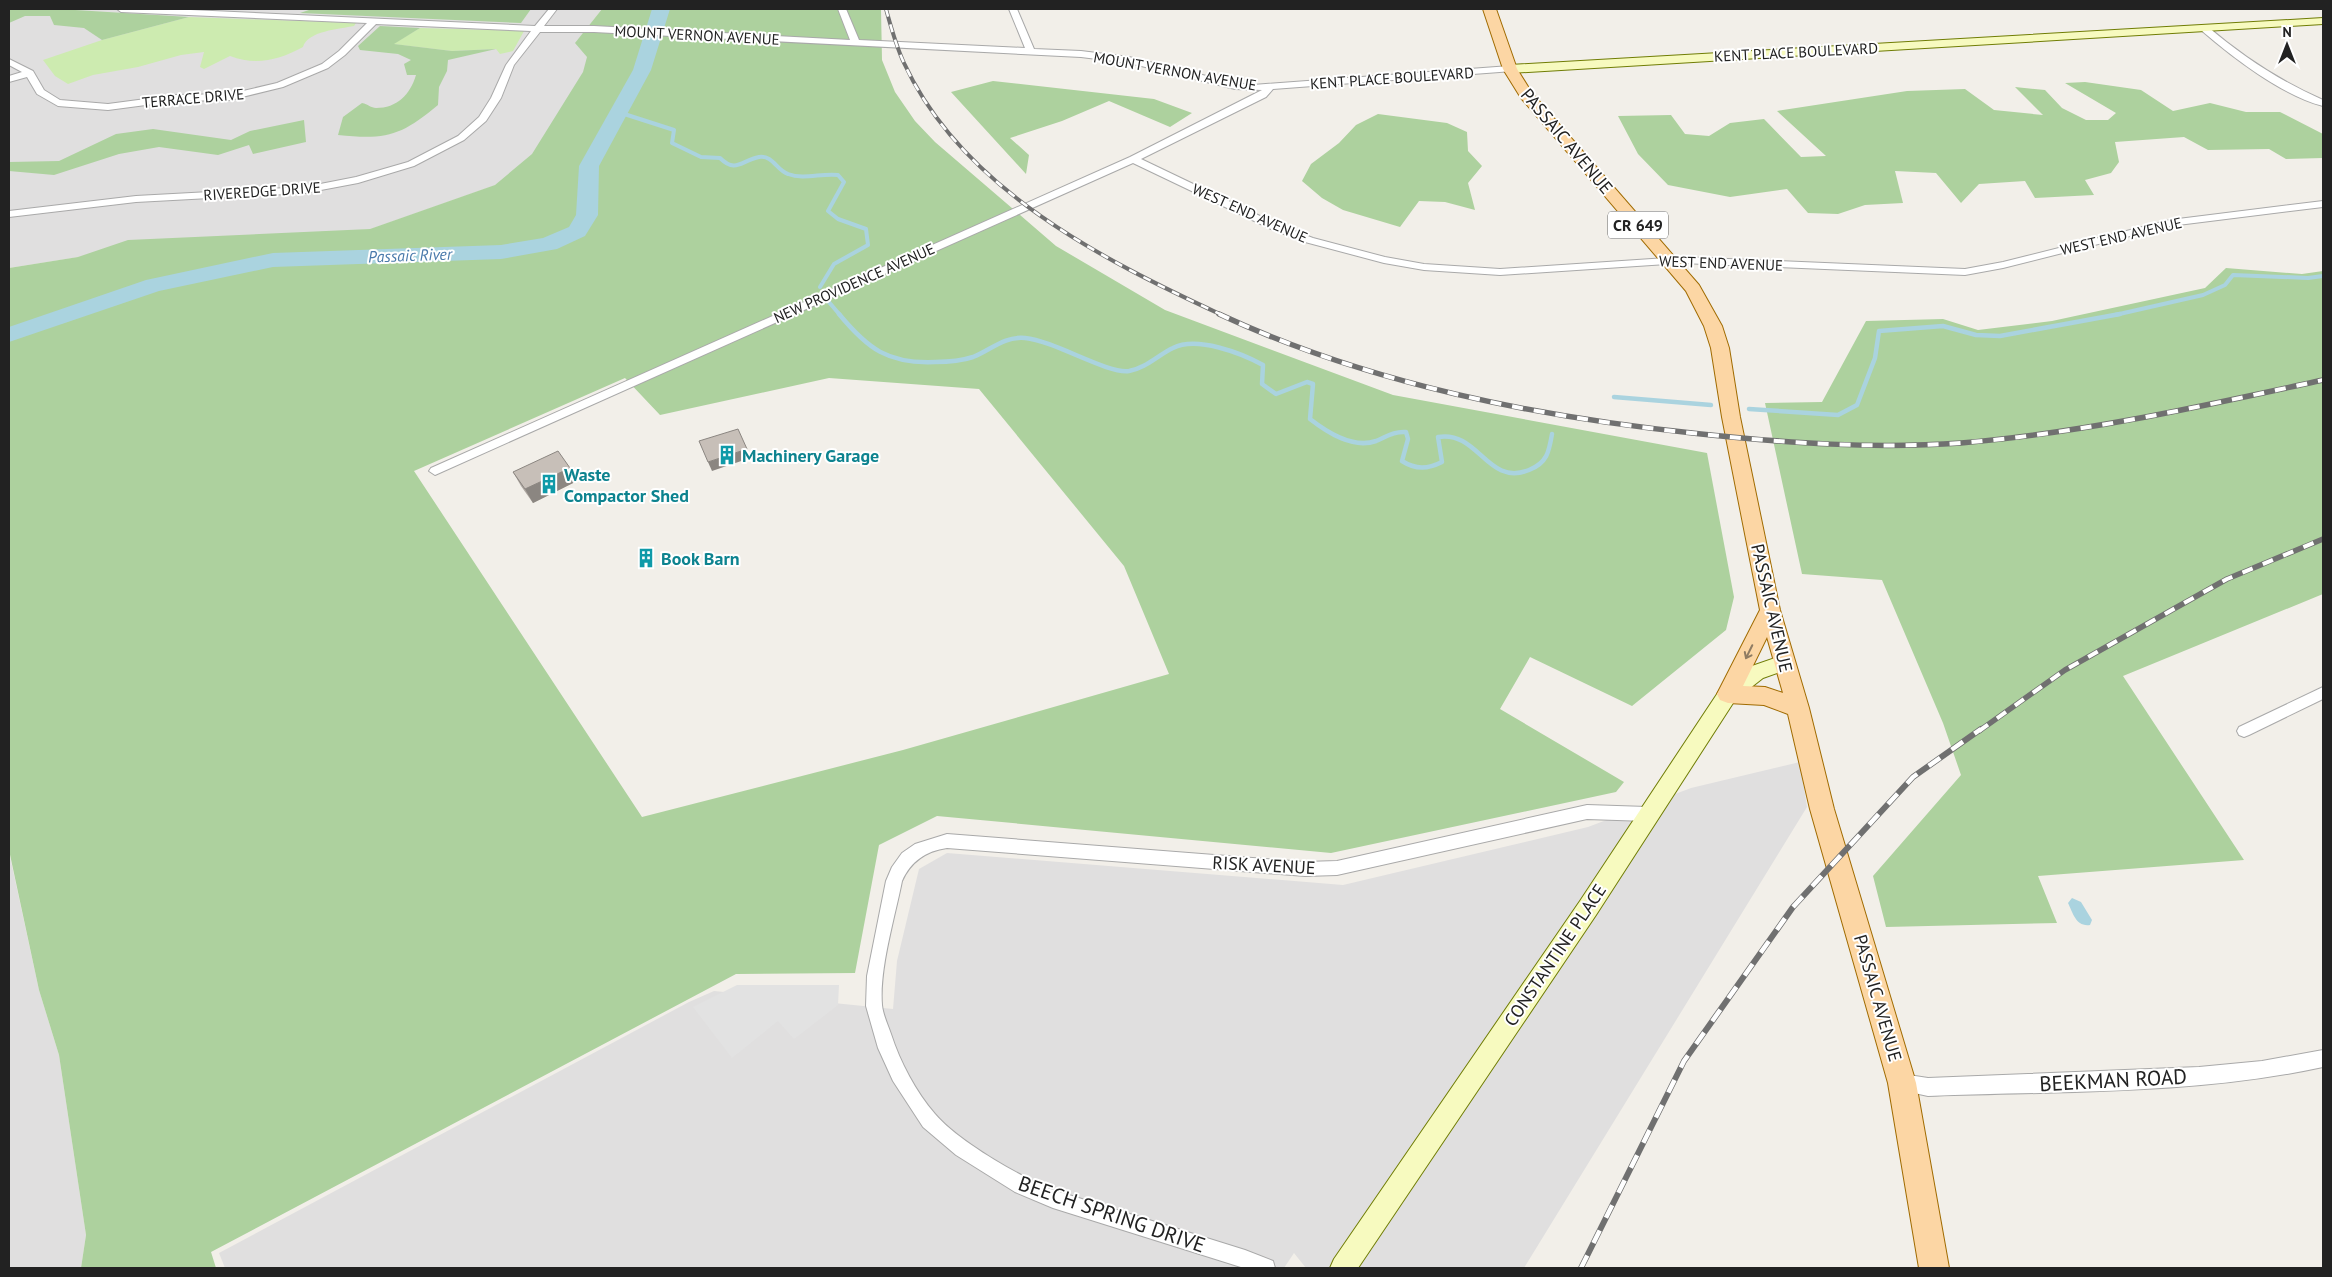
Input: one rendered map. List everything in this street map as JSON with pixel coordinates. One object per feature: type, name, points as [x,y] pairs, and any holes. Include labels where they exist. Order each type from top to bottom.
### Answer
[{"type":"main road","name":"PASSAIC AVENUE","points":[[1489,9],[1510,69],[1536,109],[1693,289],[1714,326],[1720,348],[1731,417],[1770,610],[1798,708],[1822,809],[1902,1083],[1934,1268]]},
{"type":"main road","points":[[1770,610],[1728,694],[1765,696],[1798,708]]},
{"type":"street","name":"MOUNT VERNON AVENUE","points":[[121,9],[538,29],[594,29],[1081,54],[1129,60],[1235,86],[1269,88]]},
{"type":"street","name":"RIVEREDGE DRIVE","points":[[9,214],[136,199],[305,190],[358,180],[411,164],[461,138],[484,119],[510,65],[554,9]]},
{"type":"street","points":[[842,9],[856,43]]},
{"type":"street","points":[[1012,9],[1031,52]]},
{"type":"street","name":"TERRACE DRIVE","points":[[30,73],[37,88],[45,97],[58,103],[81,106],[108,107],[176,98],[230,96],[280,85],[325,66],[342,53],[374,21]]},
{"type":"street","name":"KENT PLACE BOULEVARD","points":[[1269,88],[1510,69],[2323,21]]},
{"type":"street","points":[[2204,28],[2258,71],[2300,94],[2323,103]]},
{"type":"street","points":[[9,62],[30,73]]},
{"type":"street","points":[[9,79],[30,73]]},
{"type":"street","name":"NEW PROVIDENCE AVENUE","points":[[435,471],[1133,159],[1263,95],[1269,88]]},
{"type":"street","name":"WEST END AVENUE","points":[[1133,159],[1275,227],[1336,248],[1384,260],[1457,270],[1500,272],[1668,260],[1965,272],[2002,265],[2170,223],[2323,204]]},
{"type":"street","name":"CONSTANTINE PLACE","points":[[1343,1268],[1588,908],[1647,814],[1728,694],[1756,672],[1784,663]]},
{"type":"street","points":[[2244,731],[2323,694]]},
{"type":"street","name":"RISK AVENUE","points":[[894,881],[899,868],[913,852],[932,843],[947,841],[1305,869],[1337,868],[1587,812],[1647,814]]},
{"type":"street","name":"BEECH SPRING DRIVE","points":[[894,881],[874,976],[874,1006],[887,1048],[899,1075],[929,1121],[962,1149],[1021,1186],[1053,1199],[1245,1259],[1266,1268]]},
{"type":"street","name":"BEEKMAN ROAD","points":[[1902,1083],[1938,1086],[2217,1075],[2298,1064],[2323,1058]]},
{"type":"shaded area","points":[[9,9],[602,9],[583,33],[588,57],[584,72],[533,154],[496,185],[371,229],[79,257],[9,268]]},
{"type":"shaded area","points":[[1800,762],[1807,807],[1524,1268],[1306,1268],[1294,1253],[1284,1268],[225,1268],[219,1253],[689,1002],[714,991],[893,1009],[897,961],[919,869],[947,853],[1343,885],[1588,827],[1691,788]]},
{"type":"shaded area","points":[[9,852],[39,990],[59,1055],[86,1235],[81,1268],[9,1268]]},
{"type":"shaded area","points":[[737,985],[839,985],[838,1005],[794,1039],[778,1021],[732,1058],[693,1007]]},
{"type":"green space","points":[[9,9],[59,9],[189,17],[102,40],[84,28],[54,25],[50,16],[25,16],[9,23]]},
{"type":"green space","points":[[312,9],[531,9],[521,23],[300,13]]},
{"type":"green space","points":[[602,9],[881,9],[882,60],[895,92],[915,121],[935,142],[1056,246],[1165,310],[1393,395],[1707,453],[1734,597],[1726,630],[1632,706],[1530,657],[1500,709],[1624,782],[1616,792],[1331,853],[937,816],[879,845],[855,973],[736,974],[211,1252],[216,1268],[81,1268],[86,1235],[59,1055],[39,990],[9,850],[9,268],[78,257],[128,240],[370,229],[495,185],[532,154],[583,72],[587,57],[575,43]],"holes":[[[625,378],[660,415],[829,378],[979,389],[1124,566],[1169,674],[903,750],[642,817],[414,471]]]},
{"type":"green space","points":[[189,17],[356,23],[354,26],[317,34],[311,37],[303,47],[276,58],[249,61],[230,56],[204,69],[200,67],[204,52],[181,55],[138,67],[93,75],[68,84],[55,76],[43,60],[102,40]]},
{"type":"green space","points":[[380,26],[420,28],[394,44],[452,51],[496,49],[448,60],[447,71],[439,87],[438,105],[403,129],[381,136],[338,135],[343,117],[362,103],[376,108],[396,103],[410,89],[416,75],[407,75],[404,64],[411,60],[398,54],[360,50],[358,46]]},
{"type":"green space","points":[[420,28],[524,31],[513,51],[500,54],[496,49],[452,51],[393,44]]},
{"type":"green space","points":[[993,81],[1154,99],[1192,113],[1170,127],[1109,101],[1062,121],[1010,138],[1029,155],[1026,174],[951,92]]},
{"type":"green space","points":[[2085,82],[2141,90],[2173,111],[2210,103],[2246,112],[2280,112],[2323,134],[2323,158],[2286,159],[2269,149],[2208,150],[2184,137],[2115,142],[2119,162],[2111,173],[2085,180],[2094,195],[2035,198],[2025,181],[1979,184],[1961,203],[1936,173],[1895,171],[1903,203],[1865,205],[1838,214],[1808,213],[1787,189],[1730,197],[1668,185],[1638,154],[1618,116],[1671,115],[1685,134],[1709,136],[1730,123],[1764,119],[1801,157],[1826,156],[1777,111],[1907,91],[1965,89],[1994,110],[2043,115],[2015,87],[2045,90],[2062,108],[2086,120],[2108,120],[2116,113],[2065,83]]},
{"type":"green space","points":[[1378,114],[1447,123],[1467,132],[1468,151],[1482,166],[1468,183],[1475,210],[1445,202],[1419,201],[1400,227],[1343,210],[1322,198],[1302,181],[1311,164],[1339,143],[1356,125]]},
{"type":"green space","points":[[304,120],[306,142],[253,154],[249,145],[218,155],[159,147],[119,154],[54,175],[9,171],[9,162],[59,161],[116,134],[153,129],[231,140],[250,131]]},
{"type":"green space","points":[[2226,268],[2302,274],[2323,271],[2323,594],[2123,676],[2244,860],[2038,876],[2057,923],[1886,927],[1873,876],[1961,775],[1943,723],[1882,580],[1802,574],[1765,403],[1822,402],[1866,321],[1943,319],[1978,330],[2052,321],[2205,288]]},
{"type":"water","points":[[2072,898],[2081,902],[2092,920],[2090,925],[2078,922],[2068,903]]},
{"type":"building","points":[[738,429],[747,449],[708,462],[699,441]]},
{"type":"building","points":[[558,451],[570,468],[525,489],[513,472]]},
{"type":"waterway","name":"Passaic River","points":[[9,335],[154,285],[273,260],[501,252],[549,244],[577,231],[587,215],[589,166],[642,70],[661,9]]},
{"type":"waterway","points":[[618,112],[674,130],[672,143],[701,157],[720,158],[726,163],[735,166],[764,157],[768,158],[784,172],[794,176],[838,175],[844,182],[828,211],[838,219],[866,229],[868,245],[834,264],[820,287]]},
{"type":"waterway","points":[[2117,315],[2203,295],[2225,285],[2233,275],[2308,278],[2323,276]]},
{"type":"waterway","points":[[828,301],[840,315]]},
{"type":"waterway","points":[[839,314],[860,337],[880,352],[892,357],[919,362],[950,361],[968,358],[980,354],[1004,341],[1017,338],[1037,340],[1119,371],[1129,371],[1141,367],[1173,348],[1183,345],[1206,345],[1231,351],[1263,365],[1262,384],[1276,394],[1307,382],[1313,384],[1310,419],[1341,438],[1359,443],[1367,443],[1394,433],[1406,432],[1408,439],[1402,461],[1417,467],[1427,467],[1442,462],[1438,437],[1452,437],[1464,442],[1503,471],[1515,473],[1529,470],[1540,464],[1546,456],[1552,434]]},
{"type":"waterway","points":[[1749,409],[1838,415],[1857,405],[1875,358],[1879,331],[1943,326],[1976,335],[2000,336],[2117,315]]},
{"type":"waterway","points":[[1614,397],[1711,405]]},
{"type":"railway","points":[[886,9],[901,57],[929,108],[961,148],[999,184],[1040,216],[1084,244],[1130,270],[1222,315]]},
{"type":"railway","points":[[1219,314],[1276,339],[1335,360],[1455,394],[1516,407],[1639,427],[1798,442],[1928,445],[2052,433],[2143,418],[2323,380]]},
{"type":"railway","points":[[1979,731],[2065,670],[2227,579],[2323,539]]},
{"type":"railway","points":[[1581,1268],[1684,1061],[1793,907],[1913,777],[1981,729]]},
{"type":"place","name":"Machinery Garage","points":[[727,455]]},
{"type":"place","name":"Waste Compactor Shed","points":[[549,484]]},
{"type":"place","name":"Book Barn","points":[[646,558]]}]
